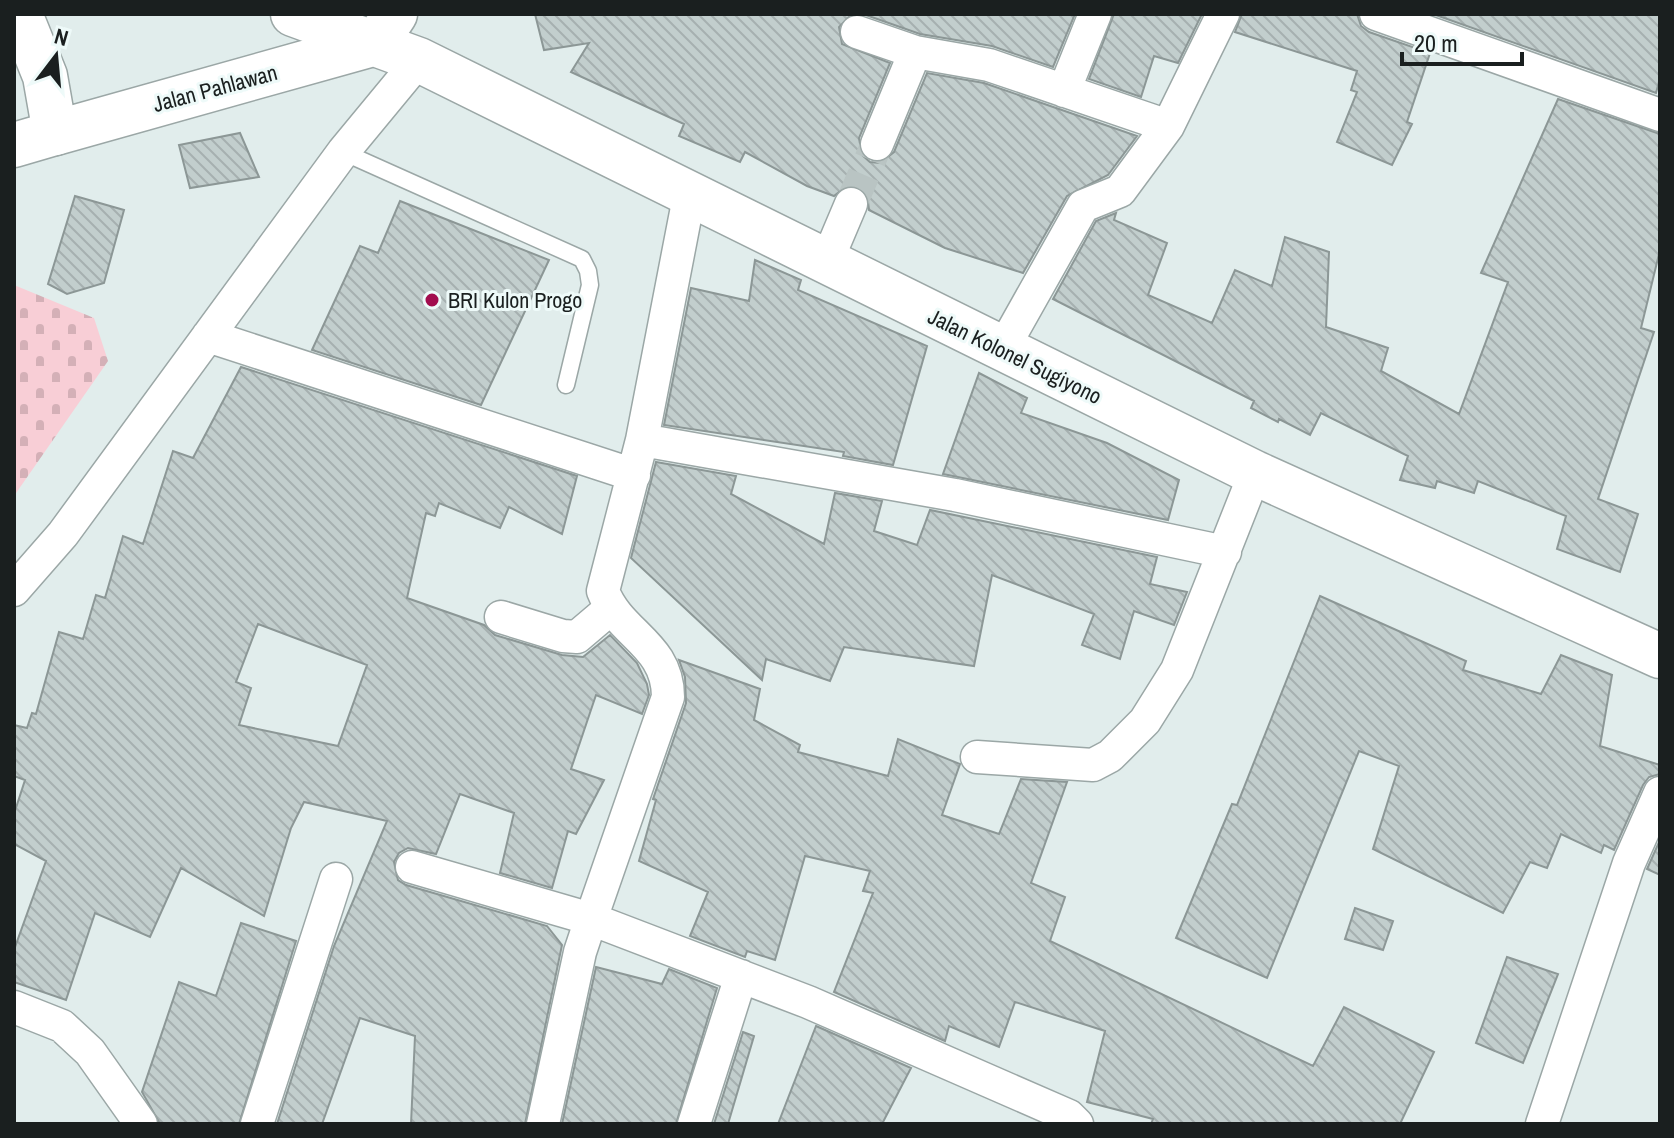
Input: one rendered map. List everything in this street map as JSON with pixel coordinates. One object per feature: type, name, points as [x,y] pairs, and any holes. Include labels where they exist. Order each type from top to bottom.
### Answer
[{"type":"highway","name":"Jalan Pahlawan","points":[[20,14],[45,76],[34,139],[385,28]]},
{"type":"highway","name":"Jalan Kolonel Sugiyono","points":[[293,14],[385,28],[419,60],[689,197],[1255,473],[1660,656]]},
{"type":"street","points":[[1064,91],[1095,14]]},
{"type":"street","points":[[1002,350],[1083,206],[1120,191],[1168,126],[1223,14]]},
{"type":"street","points":[[1376,14],[1660,115]]},
{"type":"street","points":[[857,32],[915,52],[989,65],[1168,126]]},
{"type":"street","points":[[877,144],[915,52]]},
{"type":"street","points":[[14,590],[63,534],[343,152],[419,60]]},
{"type":"street","points":[[543,1124],[580,952],[668,697],[668,678],[659,658],[610,609],[603,591],[607,564],[642,440],[689,197]]},
{"type":"street","points":[[826,263],[851,204]]},
{"type":"street","points":[[208,336],[634,475]]},
{"type":"street","points":[[642,440],[955,495],[1225,552]]},
{"type":"street","points":[[977,757],[1086,766],[1110,756],[1145,721],[1177,670],[1255,473]]},
{"type":"street","points":[[501,617],[563,636],[577,637],[610,609]]},
{"type":"street","points":[[1542,1124],[1629,863],[1660,793]]},
{"type":"street","points":[[412,867],[591,919],[741,976],[1069,1116],[1077,1124]]},
{"type":"street","points":[[257,1124],[336,879]]},
{"type":"street","points":[[694,1124],[741,976]]},
{"type":"street","points":[[14,1007],[62,1026],[90,1052],[141,1124]]},
{"type":"lane","points":[[343,152],[582,259],[590,285],[566,385]]},
{"type":"green space","points":[[14,285],[94,318],[108,361],[14,496]]},
{"type":"building","points":[[535,14],[852,14],[839,27],[842,44],[890,63],[859,138],[862,155],[870,162],[880,163],[894,152],[927,73],[984,83],[1137,136],[1108,175],[1067,196],[1023,273],[945,248],[869,210],[867,193],[858,186],[848,185],[834,196],[807,186],[745,152],[740,162],[679,136],[684,124],[571,72],[589,43],[544,50]]},
{"type":"building","points":[[863,14],[1075,14],[1053,67],[992,46],[920,34]]},
{"type":"building","points":[[1114,14],[1202,14],[1178,63],[1154,56],[1141,97],[1089,79]]},
{"type":"building","points":[[1242,14],[1357,14],[1361,26],[1369,32],[1430,53],[1407,122],[1412,124],[1392,165],[1337,142],[1357,92],[1351,90],[1357,71],[1235,32]]},
{"type":"building","points":[[1433,14],[1660,14],[1660,78],[1656,93]]},
{"type":"building","points":[[1558,99],[1660,134],[1660,250],[1641,328],[1654,332],[1598,499],[1638,514],[1620,572],[1557,549],[1566,516],[1478,481],[1474,493],[1437,481],[1435,488],[1400,480],[1408,456],[1321,413],[1310,435],[1279,419],[1278,422],[1251,408],[1254,401],[1053,299],[1096,221],[1116,213],[1114,220],[1167,243],[1148,295],[1212,323],[1235,270],[1272,286],[1285,237],[1329,252],[1326,327],[1388,348],[1381,371],[1459,414],[1508,282],[1481,273]]},
{"type":"building","points":[[240,133],[259,177],[190,188],[179,145]]},
{"type":"building","points":[[75,196],[124,210],[104,283],[67,294],[48,284]]},
{"type":"building","name":"BRI Kulon Progo","points":[[400,201],[549,260],[481,405],[312,350],[360,246],[378,253]]},
{"type":"building","points":[[755,260],[801,280],[798,290],[927,346],[893,465],[843,456],[844,452],[664,425],[691,288],[749,301]]},
{"type":"building","points":[[241,367],[577,476],[562,534],[509,507],[500,528],[439,503],[435,516],[426,513],[407,598],[484,625],[495,635],[562,655],[583,657],[610,635],[637,663],[647,684],[649,695],[642,714],[596,695],[571,769],[604,780],[576,834],[568,831],[552,888],[500,873],[514,813],[460,794],[436,854],[408,848],[399,853],[394,862],[398,880],[406,885],[547,926],[562,945],[525,1124],[411,1124],[415,1036],[360,1018],[322,1124],[277,1124],[334,946],[387,821],[304,802],[291,828],[264,916],[181,868],[150,937],[95,913],[66,1000],[14,982],[14,950],[46,861],[14,844],[14,814],[25,780],[14,776],[14,725],[27,728],[32,713],[36,714],[59,632],[83,639],[96,595],[105,598],[123,536],[143,544],[173,451],[193,458]],"holes":[[[258,624],[367,665],[338,746],[239,725],[251,688],[236,682]]]},
{"type":"building","points":[[979,373],[1027,398],[1021,413],[1107,443],[1179,480],[1168,520],[943,474]]},
{"type":"building","points":[[656,462],[736,476],[731,494],[824,544],[835,493],[882,501],[874,531],[917,545],[930,510],[1157,557],[1150,584],[1187,592],[1174,625],[1134,611],[1120,659],[1082,645],[1094,614],[992,575],[974,666],[844,647],[830,681],[766,659],[762,680],[631,558]]},
{"type":"building","points":[[1320,596],[1466,661],[1463,670],[1541,694],[1561,655],[1612,675],[1600,746],[1660,765],[1660,774],[1649,777],[1643,785],[1614,850],[1604,845],[1601,853],[1561,834],[1547,868],[1530,862],[1503,913],[1373,849],[1399,766],[1359,751],[1267,978],[1176,938],[1232,804],[1237,805]]},
{"type":"building","points":[[679,660],[760,689],[754,720],[800,745],[798,752],[888,776],[898,739],[960,764],[942,815],[999,834],[1021,779],[1067,782],[1031,883],[1065,897],[1050,941],[1313,1066],[1344,1007],[1434,1052],[1400,1124],[1151,1124],[1153,1119],[1087,1102],[1105,1031],[1015,1002],[999,1047],[949,1026],[945,1041],[834,992],[873,893],[863,891],[870,871],[805,856],[775,960],[747,951],[745,957],[690,936],[708,892],[639,861],[656,800],[653,799],[686,703],[685,677]]},
{"type":"building","points":[[1660,840],[1660,875],[1647,869]]},
{"type":"building","points":[[1355,908],[1393,921],[1383,950],[1345,939]]},
{"type":"building","points":[[241,923],[296,941],[239,1124],[160,1124],[142,1092],[179,982],[216,996]]},
{"type":"building","points":[[1507,957],[1558,974],[1523,1063],[1476,1043]]},
{"type":"building","points":[[596,967],[662,984],[669,969],[717,988],[676,1124],[562,1124]]},
{"type":"building","points":[[816,1026],[911,1068],[882,1124],[778,1124]]},
{"type":"building","points":[[743,1032],[754,1036],[728,1124],[714,1124]]},
{"type":"tunnel","points":[[851,204],[877,144]]},
{"type":"place","name":"BRI Kulon Progo","points":[[432,300]]}]
